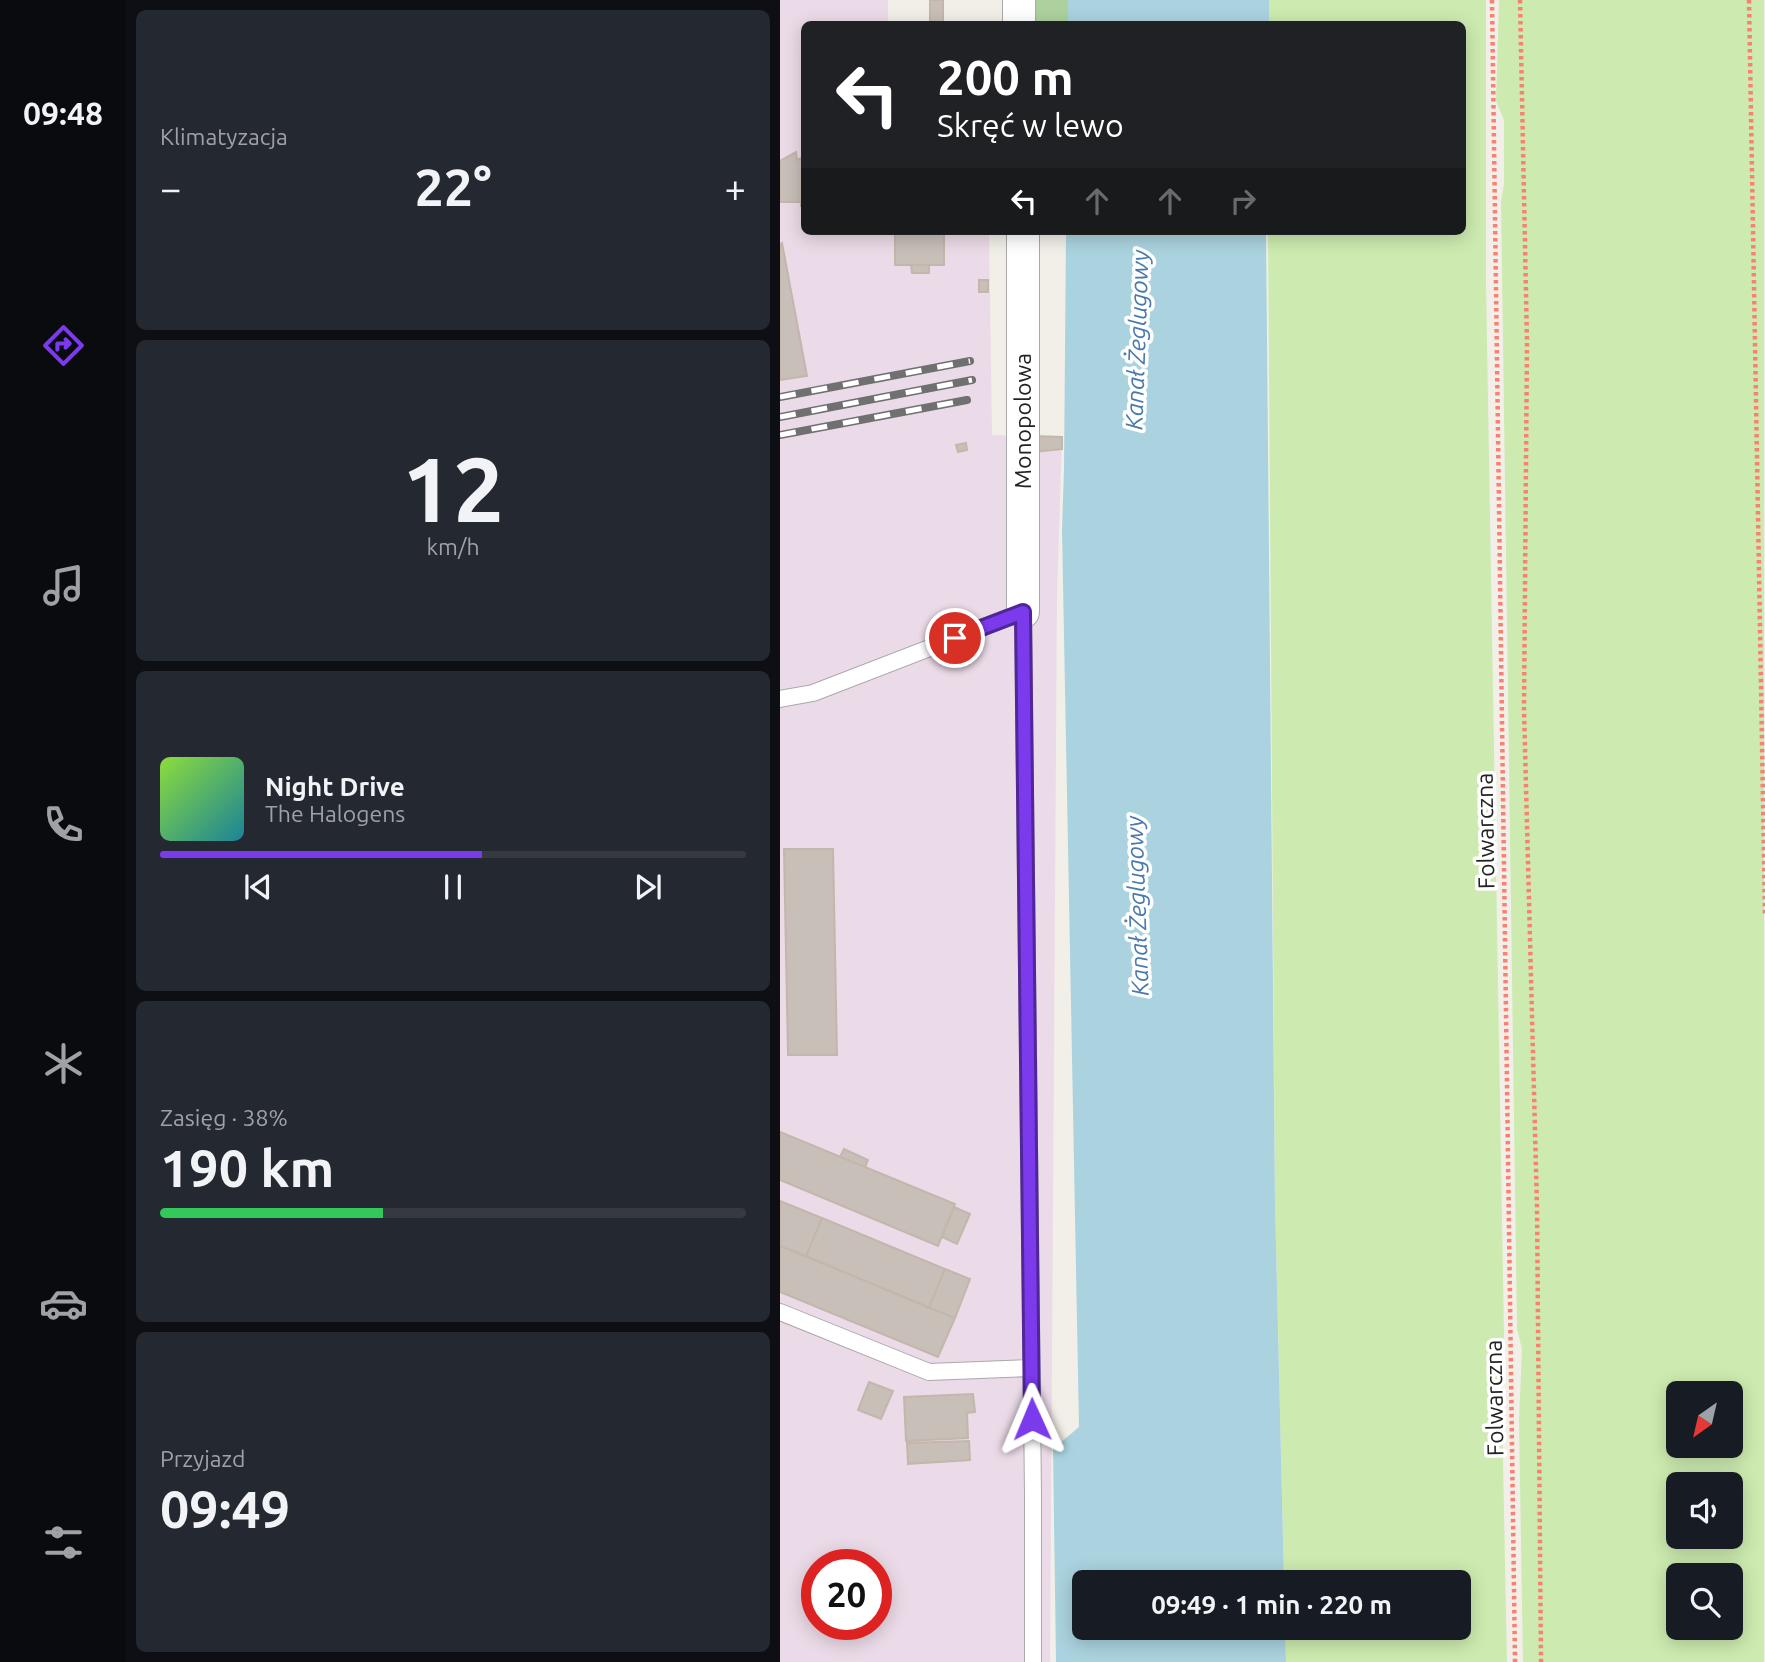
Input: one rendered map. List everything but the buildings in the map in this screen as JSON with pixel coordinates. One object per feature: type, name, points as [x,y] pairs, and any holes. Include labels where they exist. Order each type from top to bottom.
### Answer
[{"type":"street","points":[[1019,0],[1019,21]]},
{"type":"street","name":"Monopolowa","points":[[1023,235],[1023,612]]},
{"type":"lane","points":[[780,699],[813,693],[1023,612],[1033,1662]]},
{"type":"lane","points":[[780,1312],[929,1372],[1030,1368]]},
{"type":"path","name":"Folwarczna","points":[[1492,0],[1515,1662]]},
{"type":"path","points":[[1520,0],[1527,342],[1524,709],[1537,1193],[1541,1662]]},
{"type":"path","points":[[1749,0],[1765,915]]},
{"type":"shaded area","points":[[780,0],[888,0],[888,21],[801,21],[801,235],[989,235],[992,435],[1062,437],[1057,597],[1050,1662],[780,1662]]},
{"type":"green space","points":[[1033,0],[1068,0],[1068,21],[1033,21]]},
{"type":"green space","points":[[1267,0],[1486,0],[1486,283],[1507,1662],[1286,1662],[1285,1640],[1471,1640],[1471,1570],[1284,1570],[1275,1203],[1268,235],[1466,235],[1466,21],[1267,21]]},
{"type":"green space","points":[[1499,0],[1764,0],[1764,1662],[1523,1662],[1519,1421],[1522,1349],[1517,1329],[1501,202],[1504,184],[1504,120],[1496,101]]},
{"type":"water","points":[[1068,0],[1269,0],[1269,21],[1068,21]]},
{"type":"water","name":"Kanał Żeglugowy","points":[[1066,235],[1266,235],[1275,1203],[1284,1570],[1072,1570],[1072,1640],[1285,1640],[1286,1662],[1056,1662],[1053,1449],[1079,1427],[1062,530]]},
{"type":"railway","points":[[780,397],[970,361]]},
{"type":"railway","points":[[780,417],[972,380]]},
{"type":"railway","points":[[780,435],[967,400]]},
{"type":"route","points":[[955,638],[1023,612],[1032,1419]]}]
